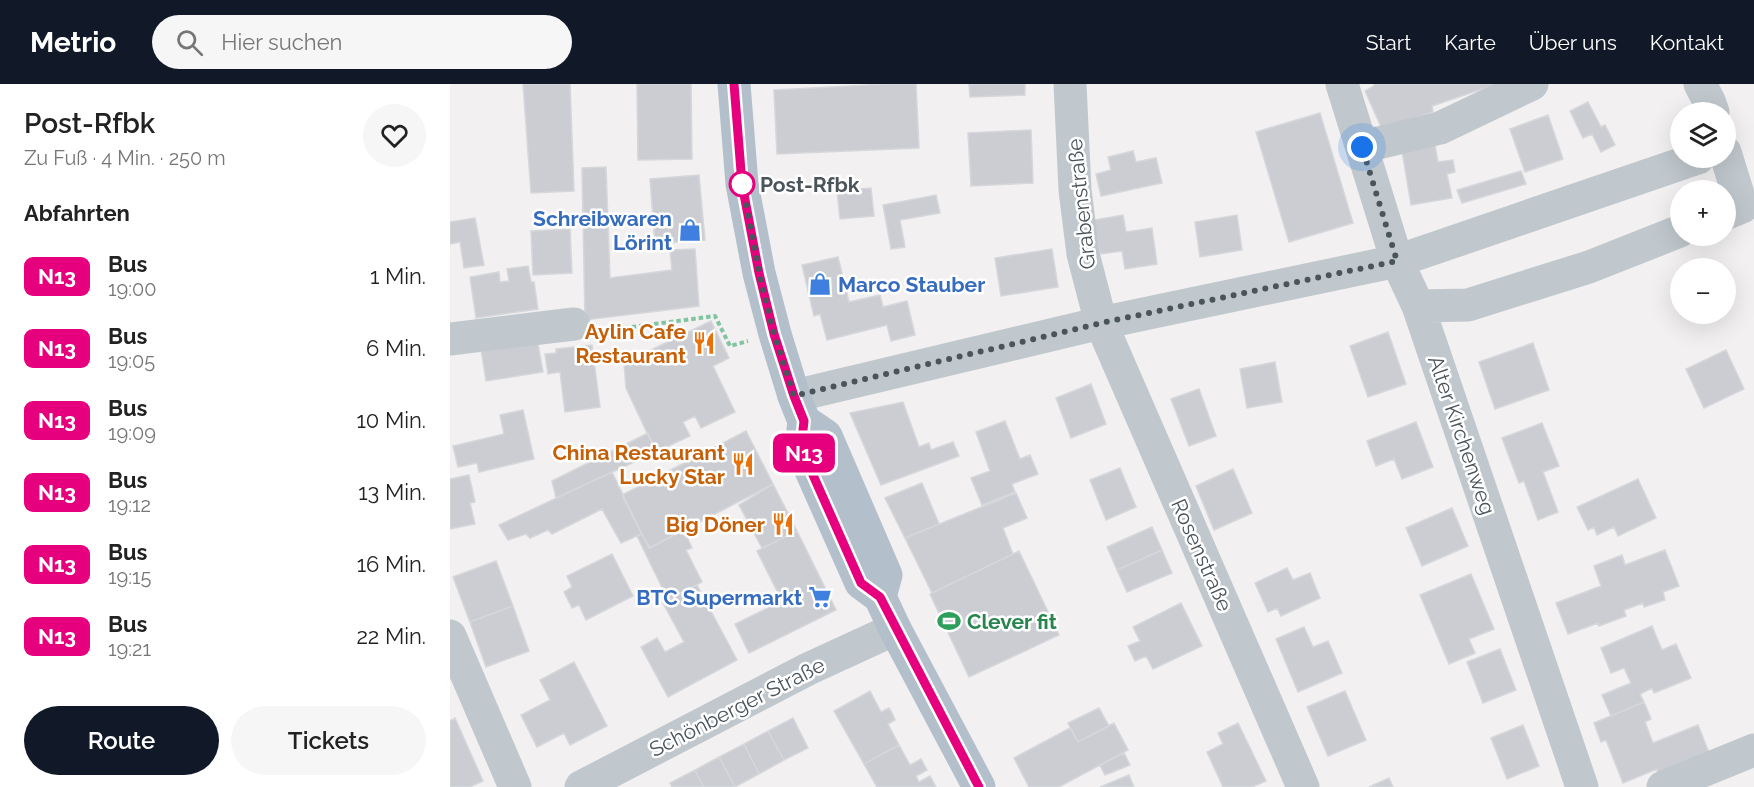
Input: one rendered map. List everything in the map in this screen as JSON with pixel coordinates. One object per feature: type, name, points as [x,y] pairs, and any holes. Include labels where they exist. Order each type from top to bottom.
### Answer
[{"type":"main road","points":[[734,84],[742,184],[759,273],[774,334],[799,409],[801,448],[861,583],[880,597],[979,787]]},
{"type":"street","name":"Grabenstraße","points":[[1070,84],[1075,190],[1083,254],[1101,323]]},
{"type":"street","name":"Alter Kirchenweg","points":[[1342,84],[1397,261],[1418,306],[1582,787]]},
{"type":"street","points":[[1362,147],[1440,128],[1532,84]]},
{"type":"street","points":[[1700,84],[1709,102]]},
{"type":"street","points":[[799,409],[1101,323],[1397,261],[1670,168]]},
{"type":"street","points":[[1736,188],[1742,207],[1736,209]]},
{"type":"street","points":[[1418,306],[1468,305],[1589,267],[1670,235]]},
{"type":"street","name":"Rosenstraße","points":[[1101,323],[1303,787]]},
{"type":"street","points":[[450,339],[574,324]]},
{"type":"street","name":"Schönberger Straße","points":[[581,787],[808,669],[895,629]]},
{"type":"street","points":[[450,636],[515,787]]},
{"type":"street","points":[[1663,787],[1754,750]]},
{"type":"path","points":[[574,324],[585,334],[715,316],[730,346],[774,334]]},
{"type":"building","points":[[523,84],[570,84],[574,191],[531,193]]},
{"type":"building","points":[[637,84],[691,84],[692,159],[638,160]]},
{"type":"building","points":[[916,84],[919,148],[777,154],[774,90]]},
{"type":"building","points":[[969,84],[1025,84],[1025,95],[970,97]]},
{"type":"building","points":[[1374,84],[1497,84],[1432,106],[1433,112],[1382,129],[1365,91]]},
{"type":"building","points":[[1588,102],[1601,127],[1605,125],[1615,145],[1601,152],[1592,134],[1583,138],[1570,111]]},
{"type":"building","points":[[1320,113],[1353,223],[1289,242],[1256,132]]},
{"type":"building","points":[[1548,115],[1563,159],[1525,172],[1510,129]]},
{"type":"building","points":[[1031,130],[1033,183],[971,186],[968,133]]},
{"type":"building","points":[[1435,145],[1438,162],[1453,160],[1455,172],[1447,174],[1452,198],[1411,205],[1402,151]]},
{"type":"building","points":[[1133,151],[1136,162],[1156,158],[1162,183],[1101,196],[1096,174],[1111,170],[1108,157]]},
{"type":"building","points":[[606,167],[610,278],[672,270],[670,250],[695,249],[699,306],[585,320],[582,168]]},
{"type":"building","points":[[1521,171],[1526,184],[1462,203],[1457,190]]},
{"type":"building","points":[[699,175],[705,240],[655,244],[650,179]]},
{"type":"building","points":[[871,188],[874,216],[840,219],[837,191]]},
{"type":"building","points":[[936,195],[940,213],[900,220],[905,247],[891,249],[883,205]]},
{"type":"building","points":[[1123,215],[1126,232],[1152,228],[1157,264],[1125,269],[1122,251],[1100,254],[1094,220]]},
{"type":"building","points":[[1237,215],[1242,250],[1200,257],[1195,222]]},
{"type":"building","points":[[475,218],[484,265],[464,268],[460,242],[450,244],[450,222]]},
{"type":"building","points":[[570,229],[572,273],[533,275],[531,231]]},
{"type":"building","points":[[1052,249],[1058,287],[1001,296],[995,258]]},
{"type":"building","points":[[838,257],[849,302],[880,295],[883,307],[907,301],[915,335],[891,341],[887,325],[827,340],[820,314],[814,316],[802,265]]},
{"type":"building","points":[[528,266],[531,282],[534,282],[538,309],[476,318],[470,277],[499,272],[500,282],[509,281],[507,269]]},
{"type":"building","points":[[711,321],[729,358],[713,366],[735,412],[701,428],[695,416],[683,422],[690,436],[656,452],[626,388],[624,363]]},
{"type":"building","points":[[1388,332],[1406,384],[1368,397],[1350,346]]},
{"type":"building","points":[[1533,343],[1549,390],[1495,409],[1479,362]]},
{"type":"building","points":[[538,344],[543,372],[486,381],[481,349]]},
{"type":"building","points":[[592,345],[600,407],[565,412],[560,372],[548,374],[545,354],[556,353],[556,349]]},
{"type":"building","points":[[1726,350],[1744,389],[1704,408],[1686,369]]},
{"type":"building","points":[[1275,362],[1282,402],[1247,408],[1240,369]]},
{"type":"building","points":[[1091,384],[1106,424],[1071,438],[1056,398]]},
{"type":"building","points":[[1199,389],[1216,436],[1189,446],[1171,399]]},
{"type":"building","points":[[903,402],[919,447],[929,443],[931,450],[953,442],[959,456],[881,485],[850,413]]},
{"type":"building","points":[[523,410],[534,459],[479,472],[477,463],[458,467],[453,446],[504,434],[500,415]]},
{"type":"building","points":[[1005,421],[1020,459],[1030,455],[1038,474],[1012,484],[1015,492],[982,505],[971,478],[990,471],[976,432]]},
{"type":"building","points":[[1416,422],[1433,467],[1402,479],[1394,459],[1376,466],[1367,441]]},
{"type":"building","points":[[1542,423],[1559,466],[1543,472],[1558,512],[1538,520],[1524,481],[1519,483],[1502,438]]},
{"type":"building","points":[[746,431],[773,484],[649,548],[622,495]]},
{"type":"building","points":[[648,433],[656,452],[556,498],[552,481]]},
{"type":"building","points":[[1120,468],[1136,507],[1106,520],[1090,480]]},
{"type":"building","points":[[1233,469],[1252,513],[1214,530],[1196,486]]},
{"type":"building","points":[[612,472],[642,534],[621,543],[602,509],[552,534],[548,530],[530,538],[526,534],[508,540],[499,525]]},
{"type":"building","points":[[469,475],[475,502],[470,503],[475,524],[450,529],[450,479]]},
{"type":"building","points":[[1638,479],[1656,518],[1618,536],[1614,527],[1597,535],[1594,527],[1588,530],[1577,507]]},
{"type":"building","points":[[922,483],[939,524],[905,538],[885,498]]},
{"type":"building","points":[[773,484],[797,531],[762,548],[739,505]]},
{"type":"building","points":[[1016,493],[1027,518],[1003,528],[1013,554],[932,593],[905,538]]},
{"type":"building","points":[[1452,508],[1468,546],[1422,566],[1406,528]]},
{"type":"building","points":[[1152,527],[1162,550],[1117,570],[1107,547]]},
{"type":"building","points":[[684,530],[692,548],[686,550],[702,582],[668,600],[637,536],[642,534],[650,548]]},
{"type":"building","points":[[797,531],[836,610],[749,653],[735,624],[782,601],[757,551]]},
{"type":"building","points":[[1162,550],[1172,573],[1127,592],[1117,570]]},
{"type":"building","points":[[1665,550],[1679,586],[1663,592],[1665,600],[1644,607],[1643,603],[1624,610],[1626,616],[1568,634],[1556,603],[1601,586],[1594,566],[1622,555],[1625,565]]},
{"type":"building","points":[[1019,551],[1059,635],[969,677],[930,594]]},
{"type":"building","points":[[612,554],[633,596],[586,620],[579,605],[572,608],[564,592],[572,587],[567,576]]},
{"type":"building","points":[[496,561],[513,606],[470,622],[453,577]]},
{"type":"building","points":[[1287,568],[1293,580],[1310,573],[1320,598],[1281,616],[1277,608],[1268,612],[1255,583]]},
{"type":"building","points":[[1471,574],[1494,629],[1469,639],[1475,653],[1449,664],[1420,595]]},
{"type":"building","points":[[697,585],[737,660],[668,697],[641,647],[657,638],[665,652],[684,642],[663,603]]},
{"type":"building","points":[[1181,603],[1202,646],[1153,669],[1146,656],[1135,661],[1128,646],[1140,641],[1133,627]]},
{"type":"building","points":[[513,606],[529,651],[486,667],[470,622]]},
{"type":"building","points":[[1652,626],[1662,650],[1676,644],[1691,678],[1654,693],[1652,688],[1640,694],[1644,702],[1611,716],[1602,695],[1631,683],[1624,668],[1611,673],[1601,648]]},
{"type":"building","points":[[1304,627],[1313,647],[1328,641],[1342,673],[1298,692],[1276,639]]},
{"type":"building","points":[[1500,649],[1516,690],[1483,703],[1467,662]]},
{"type":"building","points":[[574,662],[607,726],[570,745],[564,733],[537,747],[521,715],[550,700],[540,680]]},
{"type":"building","points":[[870,691],[881,712],[889,708],[892,713],[895,720],[888,724],[899,745],[864,764],[834,711]]},
{"type":"building","points":[[1345,691],[1366,740],[1328,756],[1307,707]]},
{"type":"building","points":[[1644,702],[1651,719],[1645,722],[1653,743],[1698,725],[1710,755],[1659,775],[1657,769],[1623,783],[1606,740],[1601,742],[1594,723]]},
{"type":"building","points":[[1099,708],[1109,726],[1078,742],[1068,723]]},
{"type":"building","points":[[455,718],[483,781],[470,787],[450,787],[450,721]]},
{"type":"building","points":[[793,718],[808,748],[784,760],[768,731]]},
{"type":"building","points":[[1114,723],[1128,750],[1059,787],[1029,787],[1014,758],[1070,728],[1078,742]]},
{"type":"building","points":[[1238,723],[1266,781],[1252,787],[1223,787],[1207,752],[1223,744],[1218,733]]},
{"type":"building","points":[[1523,725],[1539,766],[1507,779],[1491,738]]},
{"type":"building","points":[[768,731],[784,760],[759,774],[744,744]]},
{"type":"building","points":[[744,744],[759,774],[735,787],[719,757]]},
{"type":"building","points":[[899,745],[910,765],[921,759],[927,770],[916,776],[919,782],[930,776],[936,787],[877,787],[864,764]]},
{"type":"building","points":[[1124,753],[1130,765],[1105,775],[1100,765]]},
{"type":"building","points":[[719,757],[735,787],[704,787],[695,770]]},
{"type":"building","points":[[695,770],[704,787],[672,787],[670,783]]},
{"type":"building","points":[[1129,775],[1134,787],[1100,787]]},
{"type":"building","points":[[1389,778],[1393,787],[1369,787]]},
{"type":"bus line","name":"N13","points":[[734,84],[742,184],[759,273],[774,334],[804,421],[801,448],[861,583],[880,597],[979,787]]},
{"type":"place","name":"Post-Rfbk","points":[[742,184]]},
{"type":"place","name":"Schreibwaren Lörint","points":[[690,230]]},
{"type":"place","name":"Marco Stauber","points":[[820,284]]},
{"type":"place","name":"Aylin Cafe Restaurant","points":[[704,343]]},
{"type":"place","name":"China Restaurant Lucky Star","points":[[743,464]]},
{"type":"place","name":"Big Döner","points":[[783,524]]},
{"type":"place","name":"BTC Supermarkt","points":[[820,597]]},
{"type":"place","name":"Clever fit","points":[[949,621]]},
{"type":"route","points":[[742,184],[759,273],[774,334],[794,396],[1101,323],[1397,261],[1362,147]]}]
